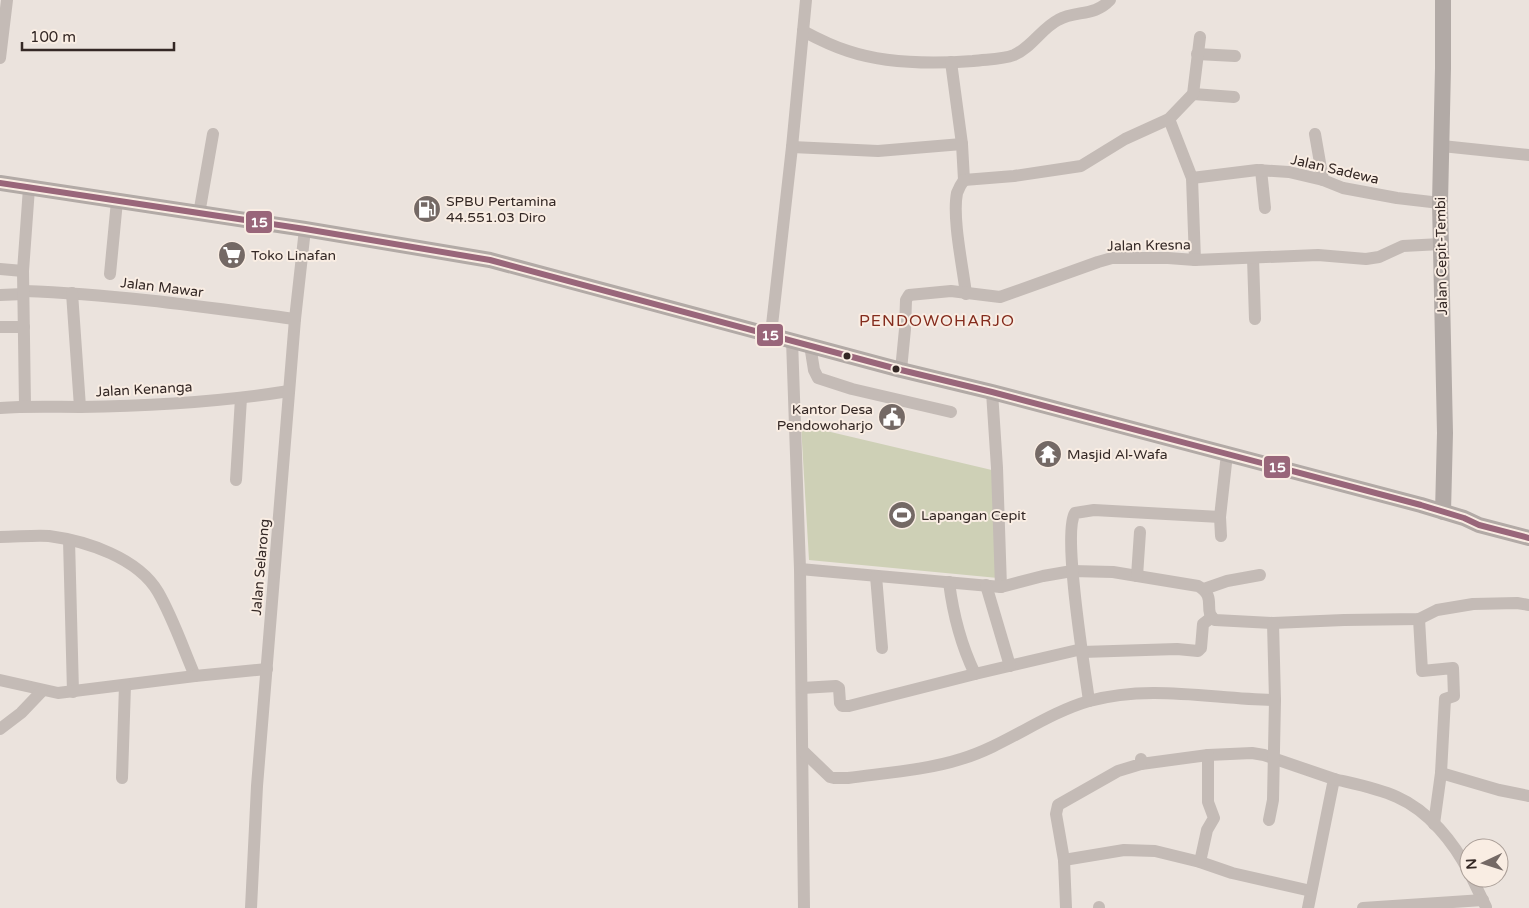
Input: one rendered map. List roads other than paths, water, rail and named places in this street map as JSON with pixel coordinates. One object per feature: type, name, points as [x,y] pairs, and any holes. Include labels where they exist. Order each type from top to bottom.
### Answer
[{"type":"main road","name":"Jalan Cepit-Tembi","points":[[1443,0],[1440,203],[1443,512]]},
{"type":"main road","points":[[0,183],[305,229],[490,260],[901,370],[992,392],[1415,504],[1464,518],[1479,525],[1529,538]]},
{"type":"main road","points":[[1415,504],[1435,498],[1444,480]]},
{"type":"main road","points":[[1444,480],[1448,497],[1464,518]]},
{"type":"main road","points":[[1464,518],[1480,517],[1529,530]]},
{"type":"street","points":[[0,58],[7,0]]},
{"type":"street","points":[[803,31],[833,45],[865,55],[908,61],[951,62],[1003,58],[1016,54],[1052,23],[1061,18],[1095,10],[1110,0]]},
{"type":"street","points":[[771,334],[792,147],[804,1]]},
{"type":"street","points":[[964,180],[1014,176],[1081,166],[1125,139],[1169,119],[1193,94],[1200,37]]},
{"type":"street","points":[[1197,54],[1235,56]]},
{"type":"street","points":[[951,62],[962,144],[964,180],[958,192],[957,221],[966,294]]},
{"type":"street","points":[[1193,94],[1234,97]]},
{"type":"street","points":[[1169,119],[1192,178],[1195,260]]},
{"type":"street","points":[[199,214],[213,134]]},
{"type":"street","points":[[1315,134],[1323,180]]},
{"type":"street","points":[[792,147],[878,151],[962,144]]},
{"type":"street","points":[[1442,146],[1529,156]]},
{"type":"street","points":[[1261,170],[1265,208]]},
{"type":"street","name":"Jalan Sadewa","points":[[1192,178],[1261,170],[1289,172],[1323,180],[1343,188],[1396,198],[1440,203]]},
{"type":"street","points":[[25,406],[23,271],[29,188]]},
{"type":"street","points":[[110,274],[117,201]]},
{"type":"street","name":"Jalan Selarong","points":[[251,908],[257,786],[295,318],[305,229]]},
{"type":"street","name":"Jalan Kresna","points":[[901,370],[907,296],[951,291],[1000,297],[1112,258],[1195,260],[1318,255],[1366,259],[1379,257],[1403,246],[1441,244]]},
{"type":"street","points":[[1253,258],[1255,319]]},
{"type":"street","points":[[0,269],[23,271]]},
{"type":"street","points":[[72,293],[80,407]]},
{"type":"street","name":"Jalan Mawar","points":[[0,295],[72,293],[295,318]]},
{"type":"street","points":[[0,327],[24,327]]},
{"type":"street","points":[[792,340],[800,569],[804,908]]},
{"type":"street","points":[[810,345],[814,370],[818,378],[852,389],[951,412]]},
{"type":"street","name":"Jalan Kenanga","points":[[0,408],[25,406],[80,407],[241,398],[289,391]]},
{"type":"street","points":[[992,392],[1001,587]]},
{"type":"street","points":[[236,480],[241,398]]},
{"type":"street","points":[[1221,536],[1220,518],[1227,454]]},
{"type":"street","points":[[1090,701],[1072,572],[1071,529],[1073,516],[1076,513],[1094,510],[1220,518]]},
{"type":"street","points":[[1137,576],[1140,532]]},
{"type":"street","points":[[0,537],[48,536],[99,548],[121,559],[146,577],[157,592],[195,676]]},
{"type":"street","points":[[69,540],[73,692]]},
{"type":"street","points":[[800,569],[1001,587],[1043,576],[1072,572],[1113,572],[1193,585],[1204,589],[1209,599],[1210,612],[1215,620],[1273,623],[1419,620],[1437,610],[1474,604],[1517,603],[1529,605]]},
{"type":"street","points":[[1204,589],[1227,581],[1260,575]]},
{"type":"street","points":[[876,576],[882,648]]},
{"type":"street","points":[[950,582],[954,613],[961,638],[975,674]]},
{"type":"street","points":[[986,585],[1010,666]]},
{"type":"street","points":[[802,688],[836,686],[839,688],[840,703],[842,706],[849,706],[975,674],[1082,651],[1169,649],[1198,651],[1201,648],[1203,624],[1212,617]]},
{"type":"street","points":[[1419,620],[1422,671],[1452,668],[1454,696],[1445,699],[1444,703],[1441,772],[1434,824]]},
{"type":"street","points":[[1269,820],[1273,800],[1275,700],[1273,623]]},
{"type":"street","points":[[0,680],[58,693],[267,669]]},
{"type":"street","points":[[122,778],[124,685]]},
{"type":"street","points":[[0,729],[21,713],[42,690]]},
{"type":"street","points":[[802,751],[825,773],[834,778],[848,778],[962,759],[1057,713],[1090,701],[1116,696],[1150,692],[1275,700]]},
{"type":"street","points":[[1066,908],[1064,860],[1056,814],[1058,805],[1118,771],[1141,761],[1252,753],[1273,758],[1334,779],[1371,788],[1400,798],[1434,824],[1459,855]]},
{"type":"street","points":[[1200,862],[1206,830],[1214,818],[1208,802],[1208,755]]},
{"type":"street","points":[[1441,772],[1499,790],[1529,796]]},
{"type":"street","points":[[1308,908],[1334,779]]},
{"type":"street","points":[[1064,860],[1102,853],[1138,850],[1155,851],[1200,862],[1232,873],[1310,891]]},
{"type":"street","points":[[1363,908],[1485,904],[1477,888]]},
{"type":"place","name":"SPBU Pertamina 44.551.03 Diro","points":[[427,209]]},
{"type":"place","name":"Toko Linafan","points":[[232,255]]},
{"type":"place","name":"Kantor Desa Pendowoharjo","points":[[892,417]]},
{"type":"place","name":"Masjid Al-Wafa","points":[[1048,454]]},
{"type":"place","name":"Lapangan Cepit","points":[[902,515]]},
{"type":"district","name":"PENDOWOHARJO","points":[[937,320]]}]
